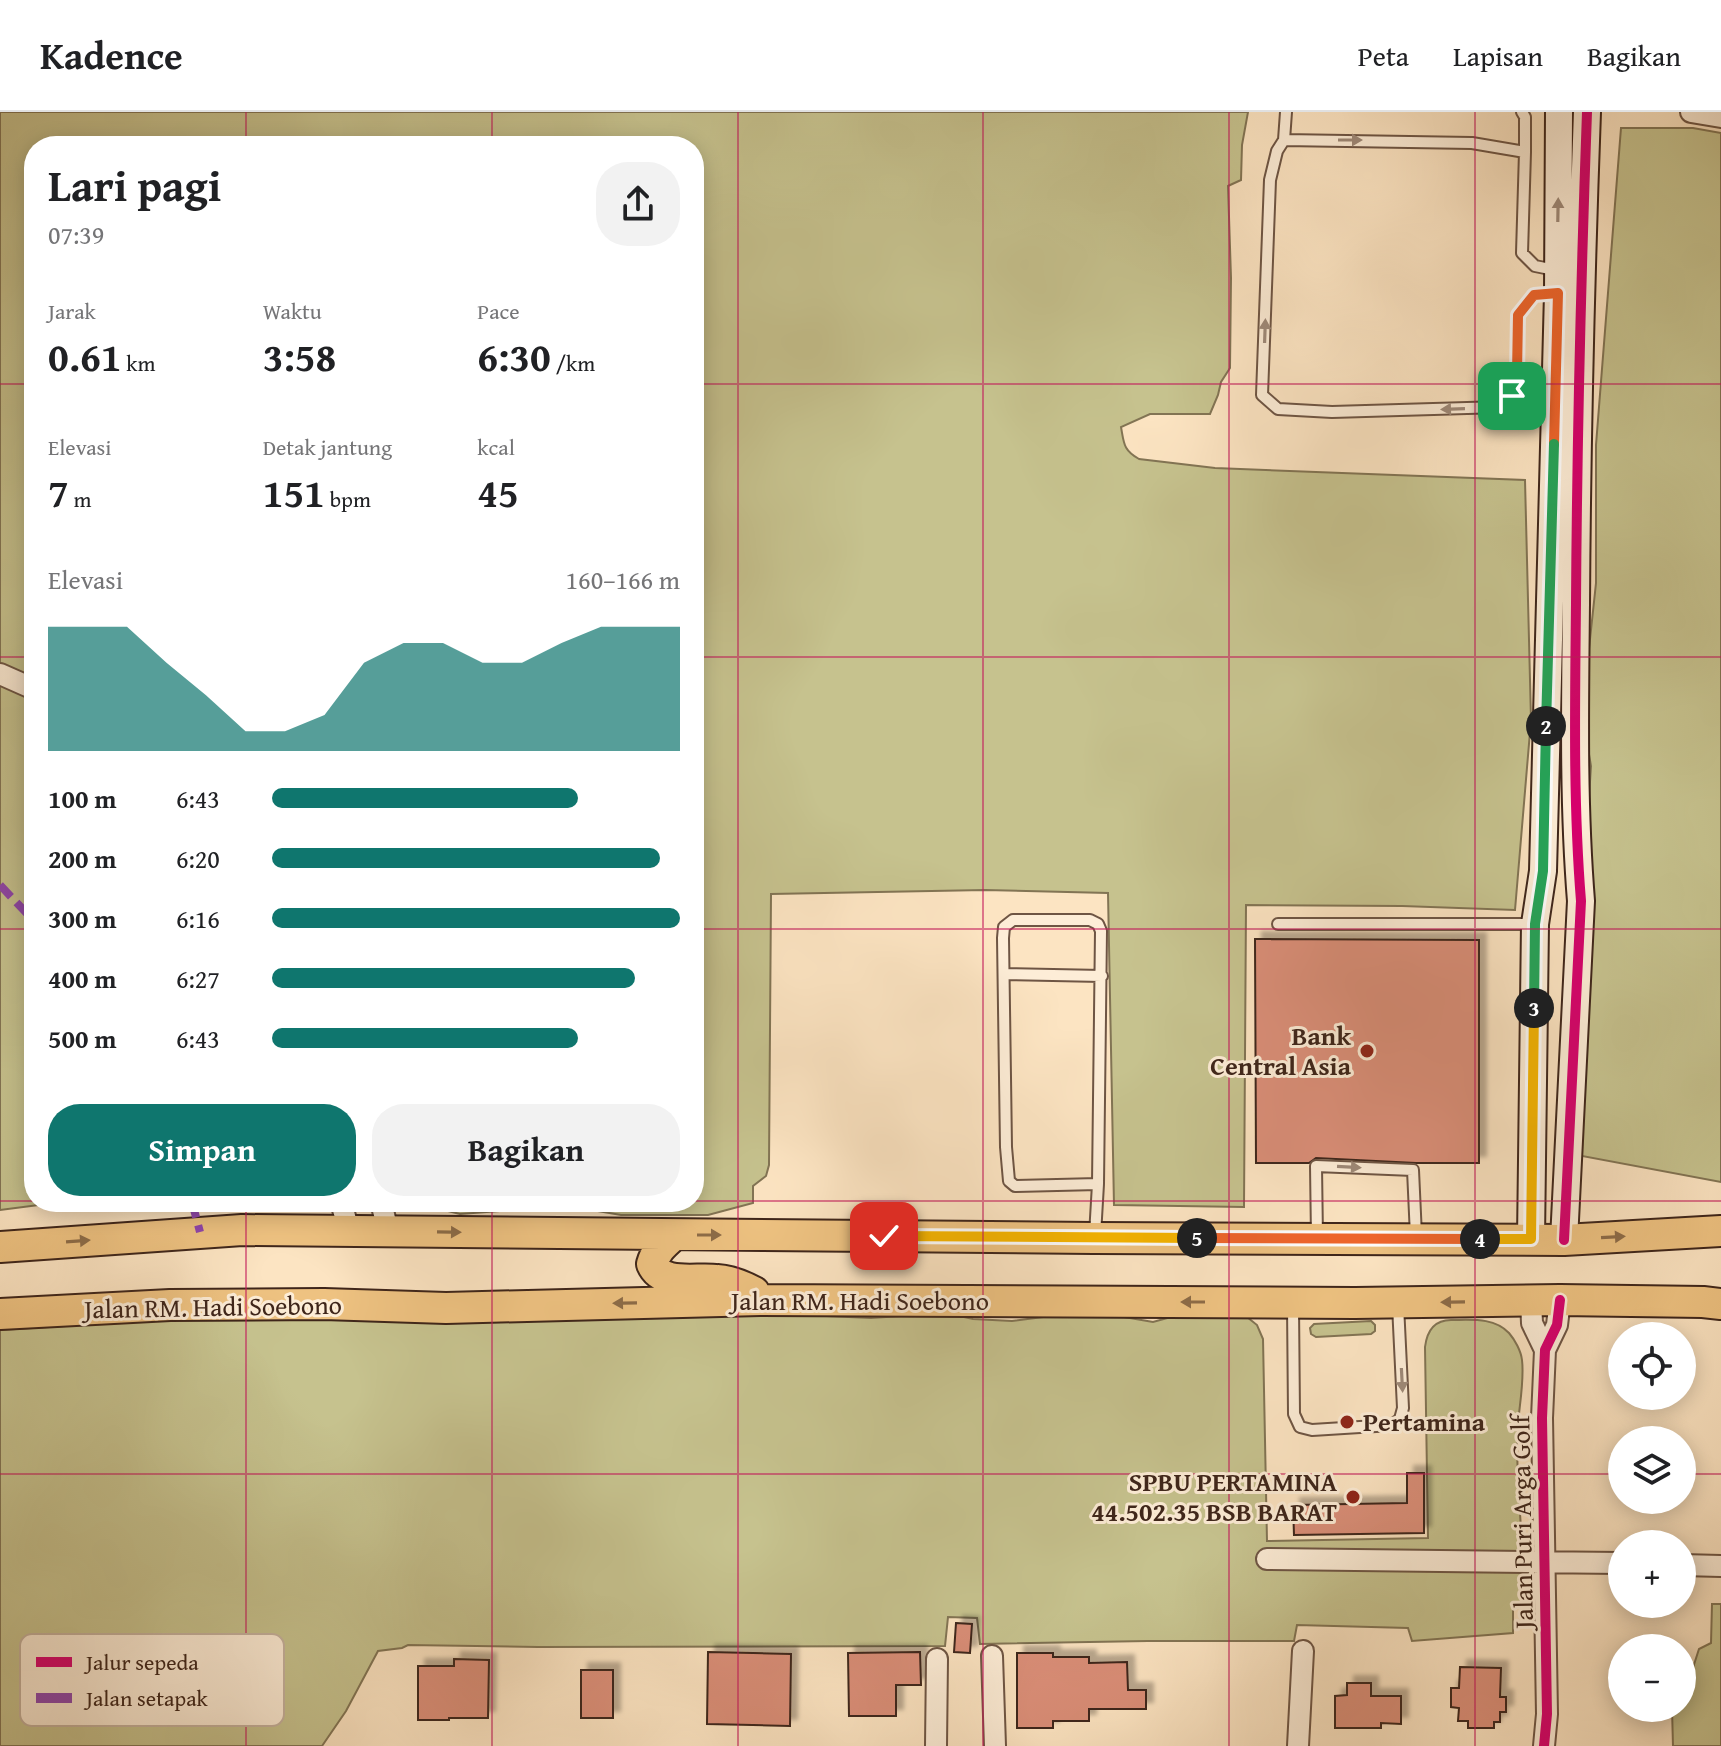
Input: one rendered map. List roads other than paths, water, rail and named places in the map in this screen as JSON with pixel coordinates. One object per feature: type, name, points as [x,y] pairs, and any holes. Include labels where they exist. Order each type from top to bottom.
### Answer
[{"type":"main road","points":[[0,1247],[242,1230],[1564,1240],[1721,1231]]},
{"type":"main road","points":[[674,1235],[655,1255],[652,1264],[658,1274],[680,1279],[717,1279],[753,1291],[760,1300]]},
{"type":"main road","name":"Jalan RM. Hadi Soebono","points":[[0,1314],[170,1305],[324,1304],[446,1308],[760,1300],[1293,1303],[1546,1300],[1721,1304]]},
{"type":"street","points":[[1559,112],[1569,283],[1575,760],[1581,901],[1564,1240]]},
{"type":"street","points":[[1531,1239],[1535,924],[1543,871],[1569,283],[1587,112]]},
{"type":"street","points":[[1691,112],[1721,117]]},
{"type":"street","points":[[0,674],[24,685]]},
{"type":"street","points":[[1543,871],[1579,865]]},
{"type":"street","points":[[344,1212],[349,1231]]},
{"type":"street","points":[[383,1212],[388,1231]]},
{"type":"street","name":"Jalan Puri Arga Golf","points":[[1544,1746],[1547,1714],[1542,1418],[1545,1350],[1557,1325],[1546,1300]]},
{"type":"street","name":"Jalan Puri Arga Golf","points":[[1545,1350],[1532,1323],[1546,1300]]},
{"type":"street","points":[[1267,1559],[1608,1563]]},
{"type":"street","points":[[1696,1565],[1721,1566]]},
{"type":"street","points":[[1298,1746],[1303,1651]]},
{"type":"street","points":[[992,1656],[995,1746]]},
{"type":"street","points":[[936,1746],[937,1659]]},
{"type":"lane","points":[[1286,112],[1284,140],[1277,151],[1270,180],[1262,395],[1278,409],[1332,412],[1501,407],[1512,396],[1517,374],[1518,315],[1534,295],[1569,283]]},
{"type":"lane","points":[[1522,112],[1525,117],[1525,152],[1522,253],[1535,266],[1569,283]]},
{"type":"lane","points":[[1284,140],[1472,143],[1525,152]]},
{"type":"lane","points":[[1094,1238],[1098,1184],[1101,931],[1098,924],[1090,920],[1013,920],[1004,927],[1009,1181],[1015,1186],[1098,1184]]},
{"type":"lane","points":[[1278,924],[1535,924]]},
{"type":"lane","points":[[1004,974],[1102,976]]},
{"type":"lane","points":[[1317,1238],[1316,1166],[1413,1170],[1416,1238]]},
{"type":"lane","points":[[1293,1303],[1294,1414],[1300,1427],[1312,1430],[1392,1425],[1400,1419],[1403,1408],[1398,1303]]},
{"type":"place","name":"Bank Central Asia","points":[[1367,1051]]},
{"type":"place","name":"Pertamina","points":[[1347,1422]]},
{"type":"place","name":"SPBU PERTAMINA 44.502.35 BSB BARAT","points":[[1353,1497]]}]
